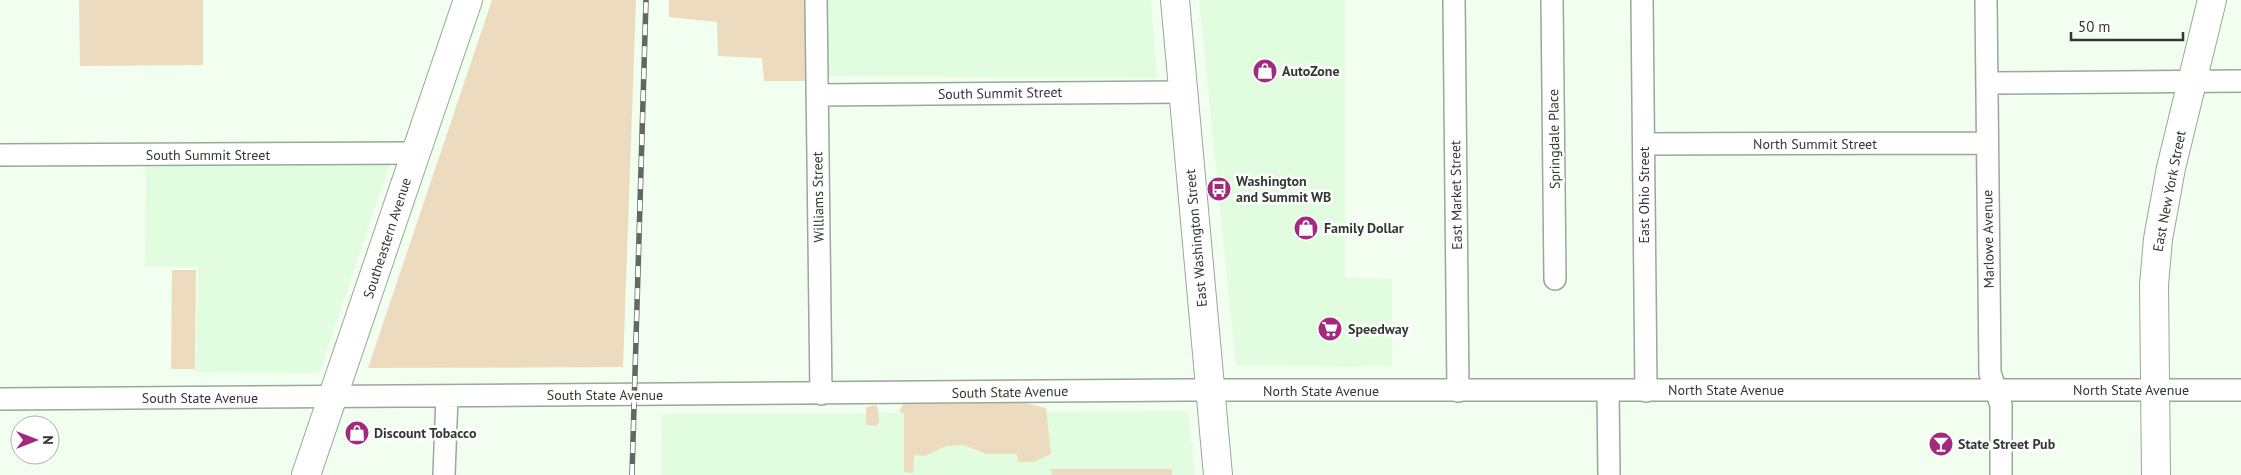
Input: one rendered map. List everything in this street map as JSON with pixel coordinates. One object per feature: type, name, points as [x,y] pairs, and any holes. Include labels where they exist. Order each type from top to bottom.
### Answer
[{"type":"main road","name":"Southeastern Avenue","points":[[306,475],[468,0]]},
{"type":"main road","name":"East Washington Street","points":[[1175,0],[1218,475]]},
{"type":"main road","name":"East New York Street","points":[[2156,475],[2154,285],[2158,239],[2171,168],[2212,0]]},
{"type":"street","name":"Williams Street","points":[[816,0],[821,394]]},
{"type":"street","name":"East Market Street","points":[[1454,0],[1458,391]]},
{"type":"street","name":"Springdale Place","points":[[1552,0],[1555,279]]},
{"type":"street","name":"East Ohio Street","points":[[1642,0],[1646,391]]},
{"type":"street","name":"Marlowe Avenue","points":[[1986,0],[1990,373],[2001,405],[2001,475]]},
{"type":"street","points":[[1987,83],[2241,81]]},
{"type":"street","name":"South Summit Street","points":[[817,95],[1184,92]]},
{"type":"street","name":"North Summit Street","points":[[1644,144],[1987,143]]},
{"type":"street","name":"South Summit Street","points":[[0,155],[415,153]]},
{"type":"street","name":"North State Avenue","points":[[1210,391],[2241,390]]},
{"type":"street","name":"South State Avenue","points":[[0,399],[1210,391]]},
{"type":"street","points":[[1608,391],[1609,475]]},
{"type":"street","points":[[444,475],[446,396]]},
{"type":"shaded area","points":[[79,0],[203,0],[203,65],[80,66]]},
{"type":"shaded area","points":[[492,0],[636,0],[623,367],[368,368]]},
{"type":"shaded area","points":[[669,0],[807,0],[807,81],[764,81],[762,58],[718,56],[717,22],[669,17]]},
{"type":"shaded area","points":[[827,0],[1151,0],[1157,78],[828,76]]},
{"type":"shaded area","points":[[1199,0],[1345,0],[1345,278],[1392,279],[1392,367],[1379,365],[1353,367],[1236,365]]},
{"type":"shaded area","points":[[146,163],[390,163],[320,371],[311,373],[196,372],[198,267],[145,267]]},
{"type":"shaded area","points":[[172,270],[196,270],[195,369],[171,369]]},
{"type":"shaded area","points":[[1026,403],[1046,408],[1051,454],[1034,462],[1018,462],[1017,454],[986,454],[964,445],[946,446],[925,456],[914,455],[913,473],[904,472],[904,413],[899,412],[903,404]]},
{"type":"shaded area","points":[[876,405],[879,422],[877,426],[866,425],[866,407]]},
{"type":"shaded area","points":[[1182,411],[1188,413],[1195,475],[661,475],[662,414]]},
{"type":"shaded area","points":[[1051,469],[1172,469],[1172,475],[1052,475]]},
{"type":"railway","points":[[632,475],[646,0]]},
{"type":"place","name":"AutoZone","points":[[1265,71]]},
{"type":"place","name":"Washington and Summit WB","points":[[1219,189]]},
{"type":"place","name":"Family Dollar","points":[[1306,228]]},
{"type":"place","name":"Speedway","points":[[1330,329]]},
{"type":"place","name":"Discount Tobacco","points":[[357,433]]},
{"type":"place","name":"State Street Pub","points":[[1941,444]]}]
